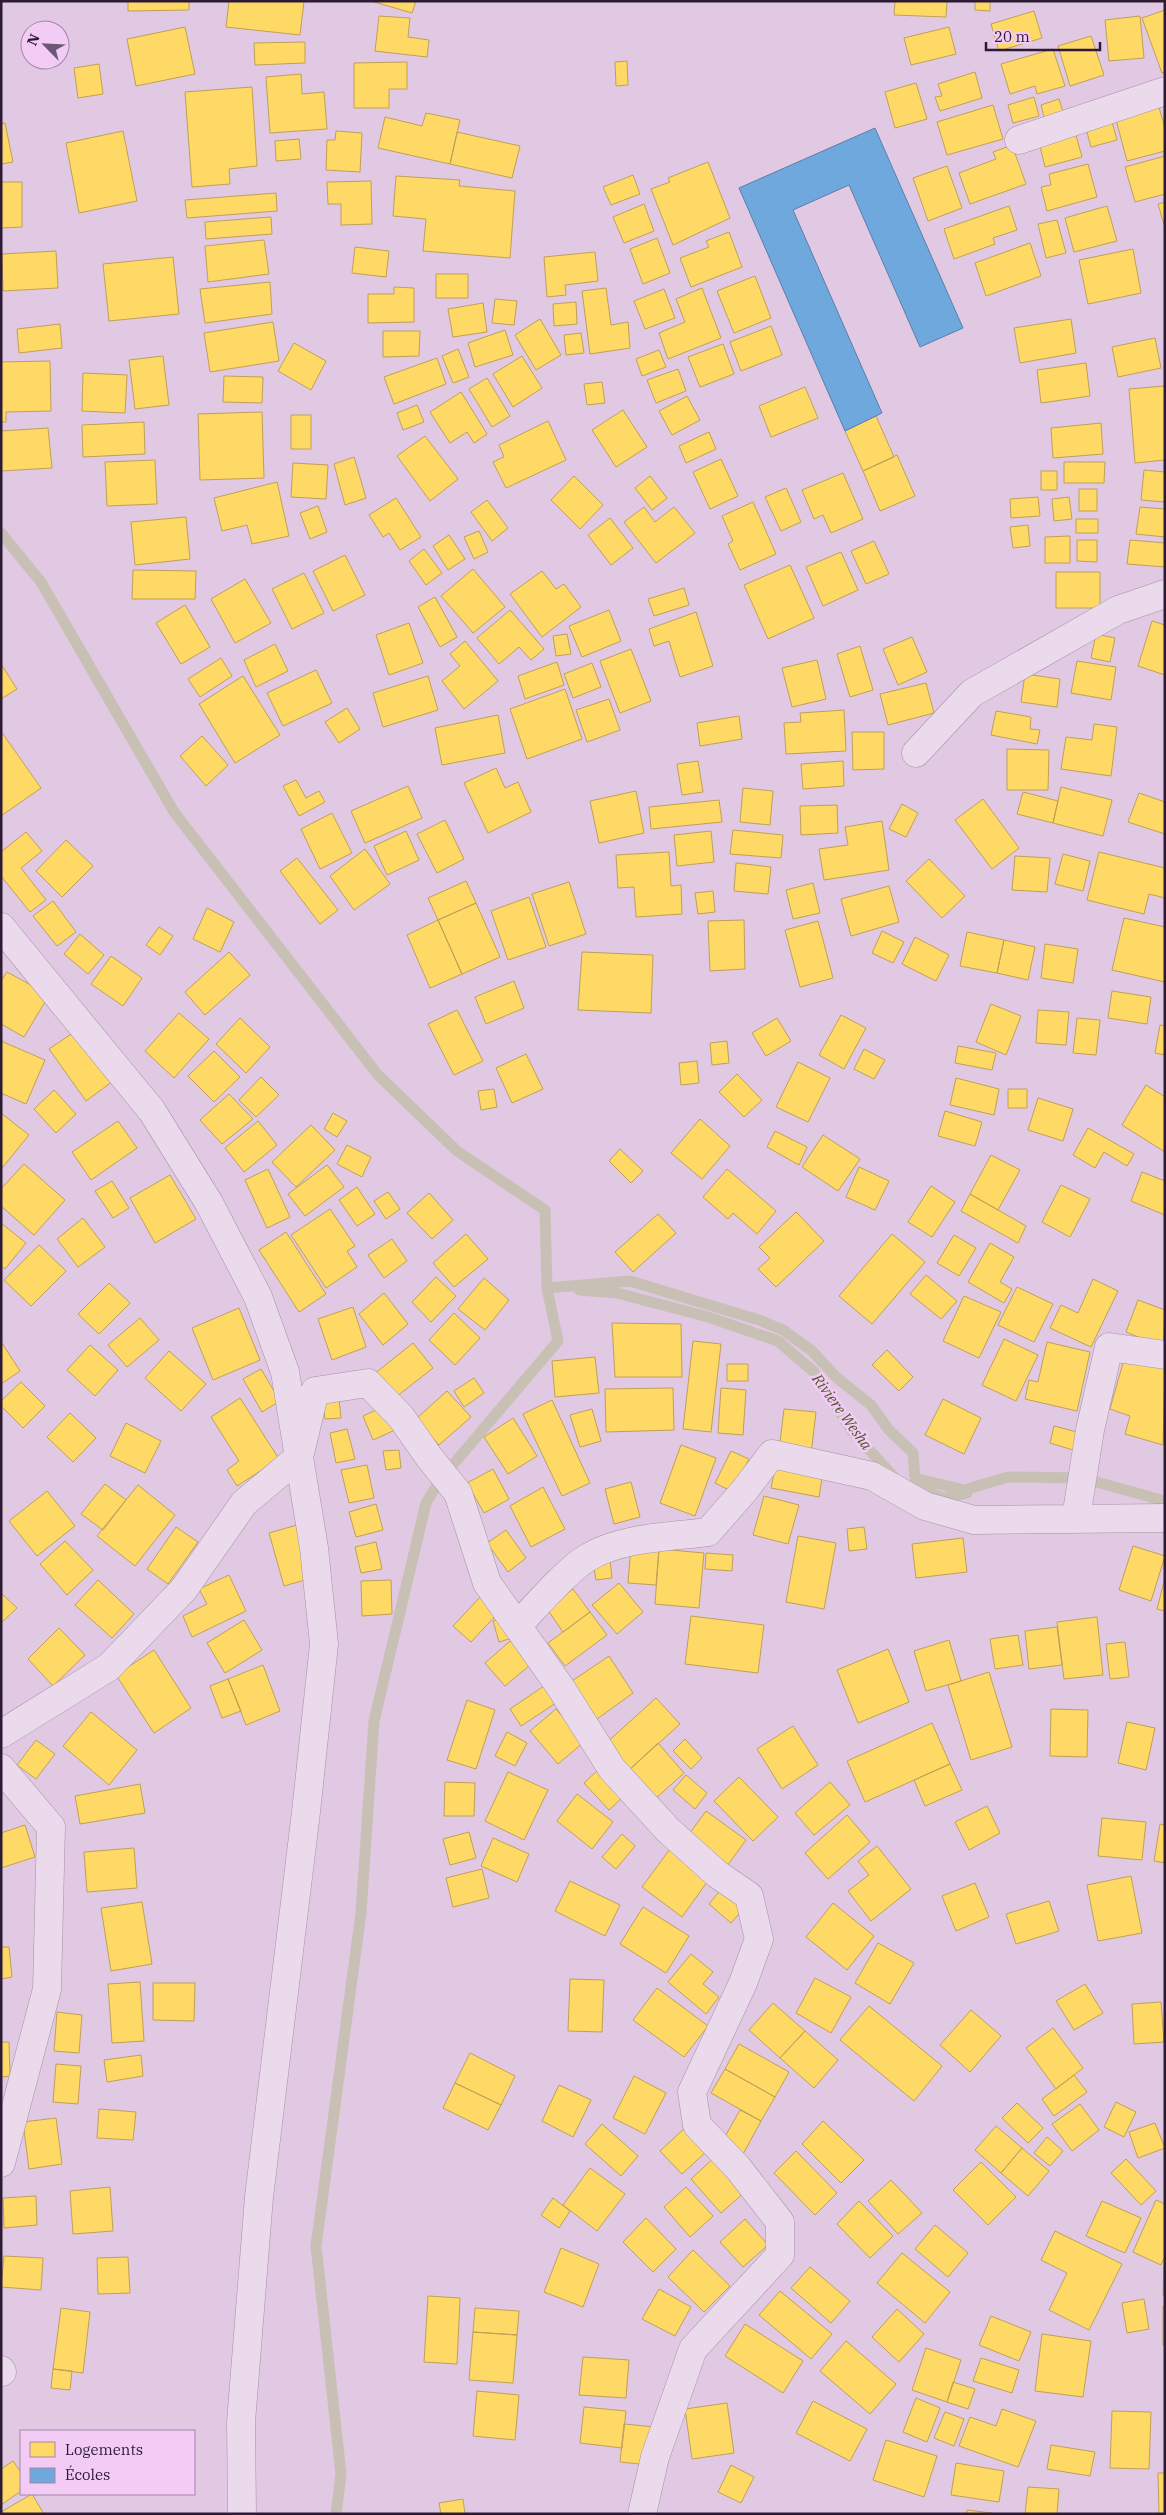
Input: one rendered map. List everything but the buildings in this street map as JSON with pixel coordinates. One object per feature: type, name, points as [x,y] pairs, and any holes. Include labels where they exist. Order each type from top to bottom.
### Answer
[{"type":"street","points":[[1019,140],[1165,91]]},
{"type":"street","points":[[916,753],[972,693],[1118,610],[1165,594]]},
{"type":"street","points":[[1,927],[152,1111],[209,1203],[258,1297],[285,1372],[314,1548],[324,1644],[306,1812],[259,2197],[241,2422],[242,2514]]},
{"type":"street","points":[[1076,1518],[1090,1430],[1109,1347],[1165,1355]]},
{"type":"street","points":[[1,1734],[109,1667],[184,1589],[244,1503],[299,1457],[314,1391],[368,1383],[401,1417],[429,1457],[458,1493],[487,1583],[518,1625],[612,1769],[668,1830],[717,1874],[749,1896],[759,1939],[743,1983],[692,2092],[697,2125],[738,2168],[780,2222],[780,2255],[693,2350],[655,2457],[642,2514]]},
{"type":"street","points":[[518,1625],[550,1591],[587,1558],[630,1541],[708,1532],[744,1491],[772,1454],[872,1476],[925,1506],[974,1520],[1165,1518]]},
{"type":"street","points":[[1,1768],[51,1827],[47,1989],[1,2163]]},
{"type":"waterway","points":[[1,533],[41,582],[174,812],[378,1075],[457,1151],[545,1210],[547,1288],[558,1341],[440,1480],[426,1503],[374,1721],[361,1913],[316,2246],[341,2474],[336,2514]]},
{"type":"waterway","points":[[547,1288],[630,1281],[759,1320],[783,1330],[812,1351],[836,1377],[871,1405],[889,1430],[913,1453],[915,1478],[964,1490],[1008,1477],[1082,1478],[1165,1501]]},
{"type":"waterway","name":"Riviere Wesha","points":[[579,1290],[617,1293],[708,1317],[778,1341],[814,1372],[852,1431],[894,1477]]},
{"type":"waterway","name":"Riviere Wesha","points":[[913,1485],[943,1498],[967,1493]]}]
